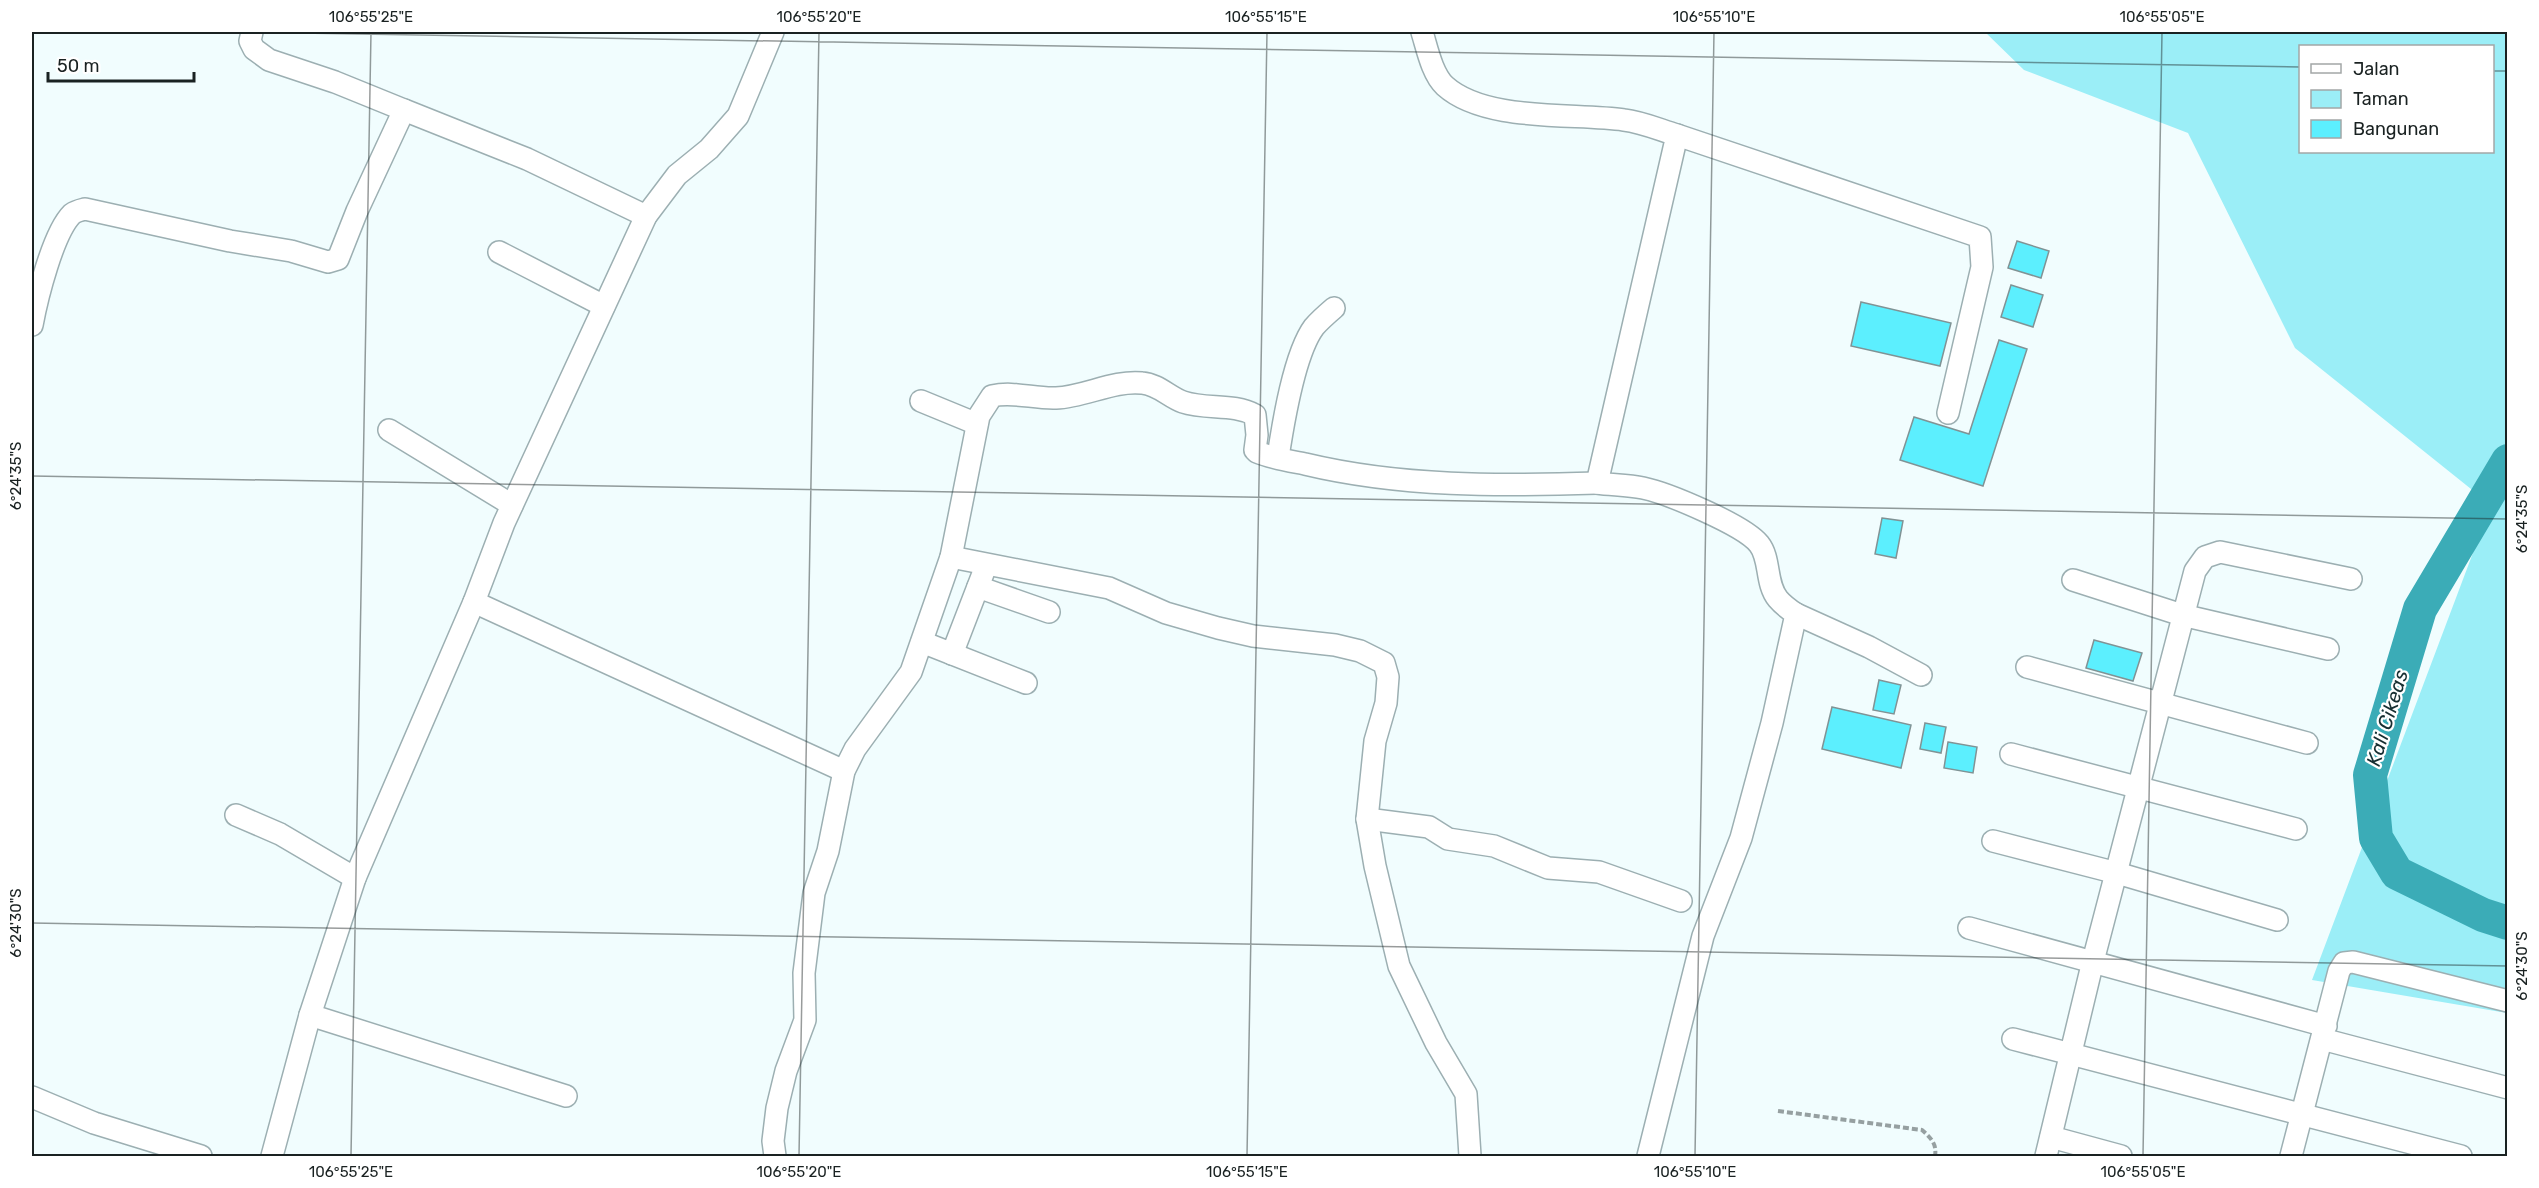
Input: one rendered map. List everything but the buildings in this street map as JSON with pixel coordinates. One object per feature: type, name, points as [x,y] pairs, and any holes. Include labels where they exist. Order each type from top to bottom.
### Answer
[{"type":"street","points":[[252,32],[250,41],[254,49],[269,60],[335,82],[527,159],[646,216]]},
{"type":"street","points":[[272,1156],[310,1015],[355,878],[474,602],[512,505],[646,216],[677,175],[709,149],[738,116],[773,32]]},
{"type":"street","points":[[1422,32],[1430,59],[1444,85],[1466,100],[1511,112],[1626,120],[1980,237],[1982,267],[1948,413]]},
{"type":"street","points":[[32,325],[34,300],[58,235],[73,213],[85,209],[291,251],[328,262],[338,259],[357,211],[404,110]]},
{"type":"street","points":[[1597,483],[1677,135]]},
{"type":"street","points":[[499,252],[604,306]]},
{"type":"street","points":[[1278,457],[1290,394],[1307,338],[1318,322],[1334,308]]},
{"type":"street","points":[[774,1156],[773,1141],[786,1071],[805,1020],[804,973],[814,893],[828,851],[844,771],[855,749],[911,672],[951,557],[977,424],[983,406],[992,396],[1002,394],[1058,398],[1090,393],[1120,384],[1143,383],[1163,390],[1180,401],[1203,407],[1239,408],[1255,415],[1257,435],[1255,450],[1346,473],[1424,483],[1503,485],[1597,483],[1644,488],[1728,523],[1752,537],[1763,551],[1770,584],[1778,599],[1796,614],[1869,647],[1921,675]]},
{"type":"street","points":[[921,401],[977,424]]},
{"type":"street","points":[[389,430],[512,505]]},
{"type":"street","points":[[2121,1156],[2048,1147],[2093,961],[2195,571],[2205,557],[2220,552],[2351,579]]},
{"type":"street","points":[[951,557],[1109,588],[1166,613],[1218,628],[1253,636],[1335,645],[1360,651],[1384,663],[1388,676],[1386,703],[1375,741],[1367,819],[1375,866],[1399,966],[1436,1043],[1466,1094],[1470,1156]]},
{"type":"street","points":[[952,654],[981,579],[1049,612]]},
{"type":"street","points":[[2073,580],[2182,615],[2328,650]]},
{"type":"street","points":[[474,602],[844,771]]},
{"type":"street","points":[[1648,1156],[1703,936],[1744,827],[1772,723],[1796,614]]},
{"type":"street","points":[[922,642],[1026,683]]},
{"type":"street","points":[[2027,667],[2307,743]]},
{"type":"street","points":[[2012,754],[2296,829]]},
{"type":"street","points":[[236,815],[280,834],[355,878]]},
{"type":"street","points":[[1367,819],[1430,827],[1448,839],[1494,846],[1548,868],[1599,872],[1681,901]]},
{"type":"street","points":[[1992,841],[2117,873],[2277,920]]},
{"type":"street","points":[[1969,928],[2093,961],[2508,1088]]},
{"type":"street","points":[[2291,1156],[2339,971],[2344,963],[2354,962],[2508,1001]]},
{"type":"street","points":[[310,1015],[566,1096]]},
{"type":"street","points":[[2013,1039],[2069,1056],[2461,1156]]},
{"type":"street","points":[[32,1097],[94,1123],[201,1156]]},
{"type":"path","points":[[1778,1111],[1922,1130],[1932,1139],[1936,1151],[1935,1156]]},
{"type":"green space","points":[[1985,32],[2507,32],[2507,1013],[2312,980],[2491,505],[2295,348],[2188,133],[2024,70]]},
{"type":"waterway","name":"Kali Cikeas","points":[[2508,461],[2420,609],[2370,775],[2376,838],[2397,873],[2483,915],[2508,923]]}]
